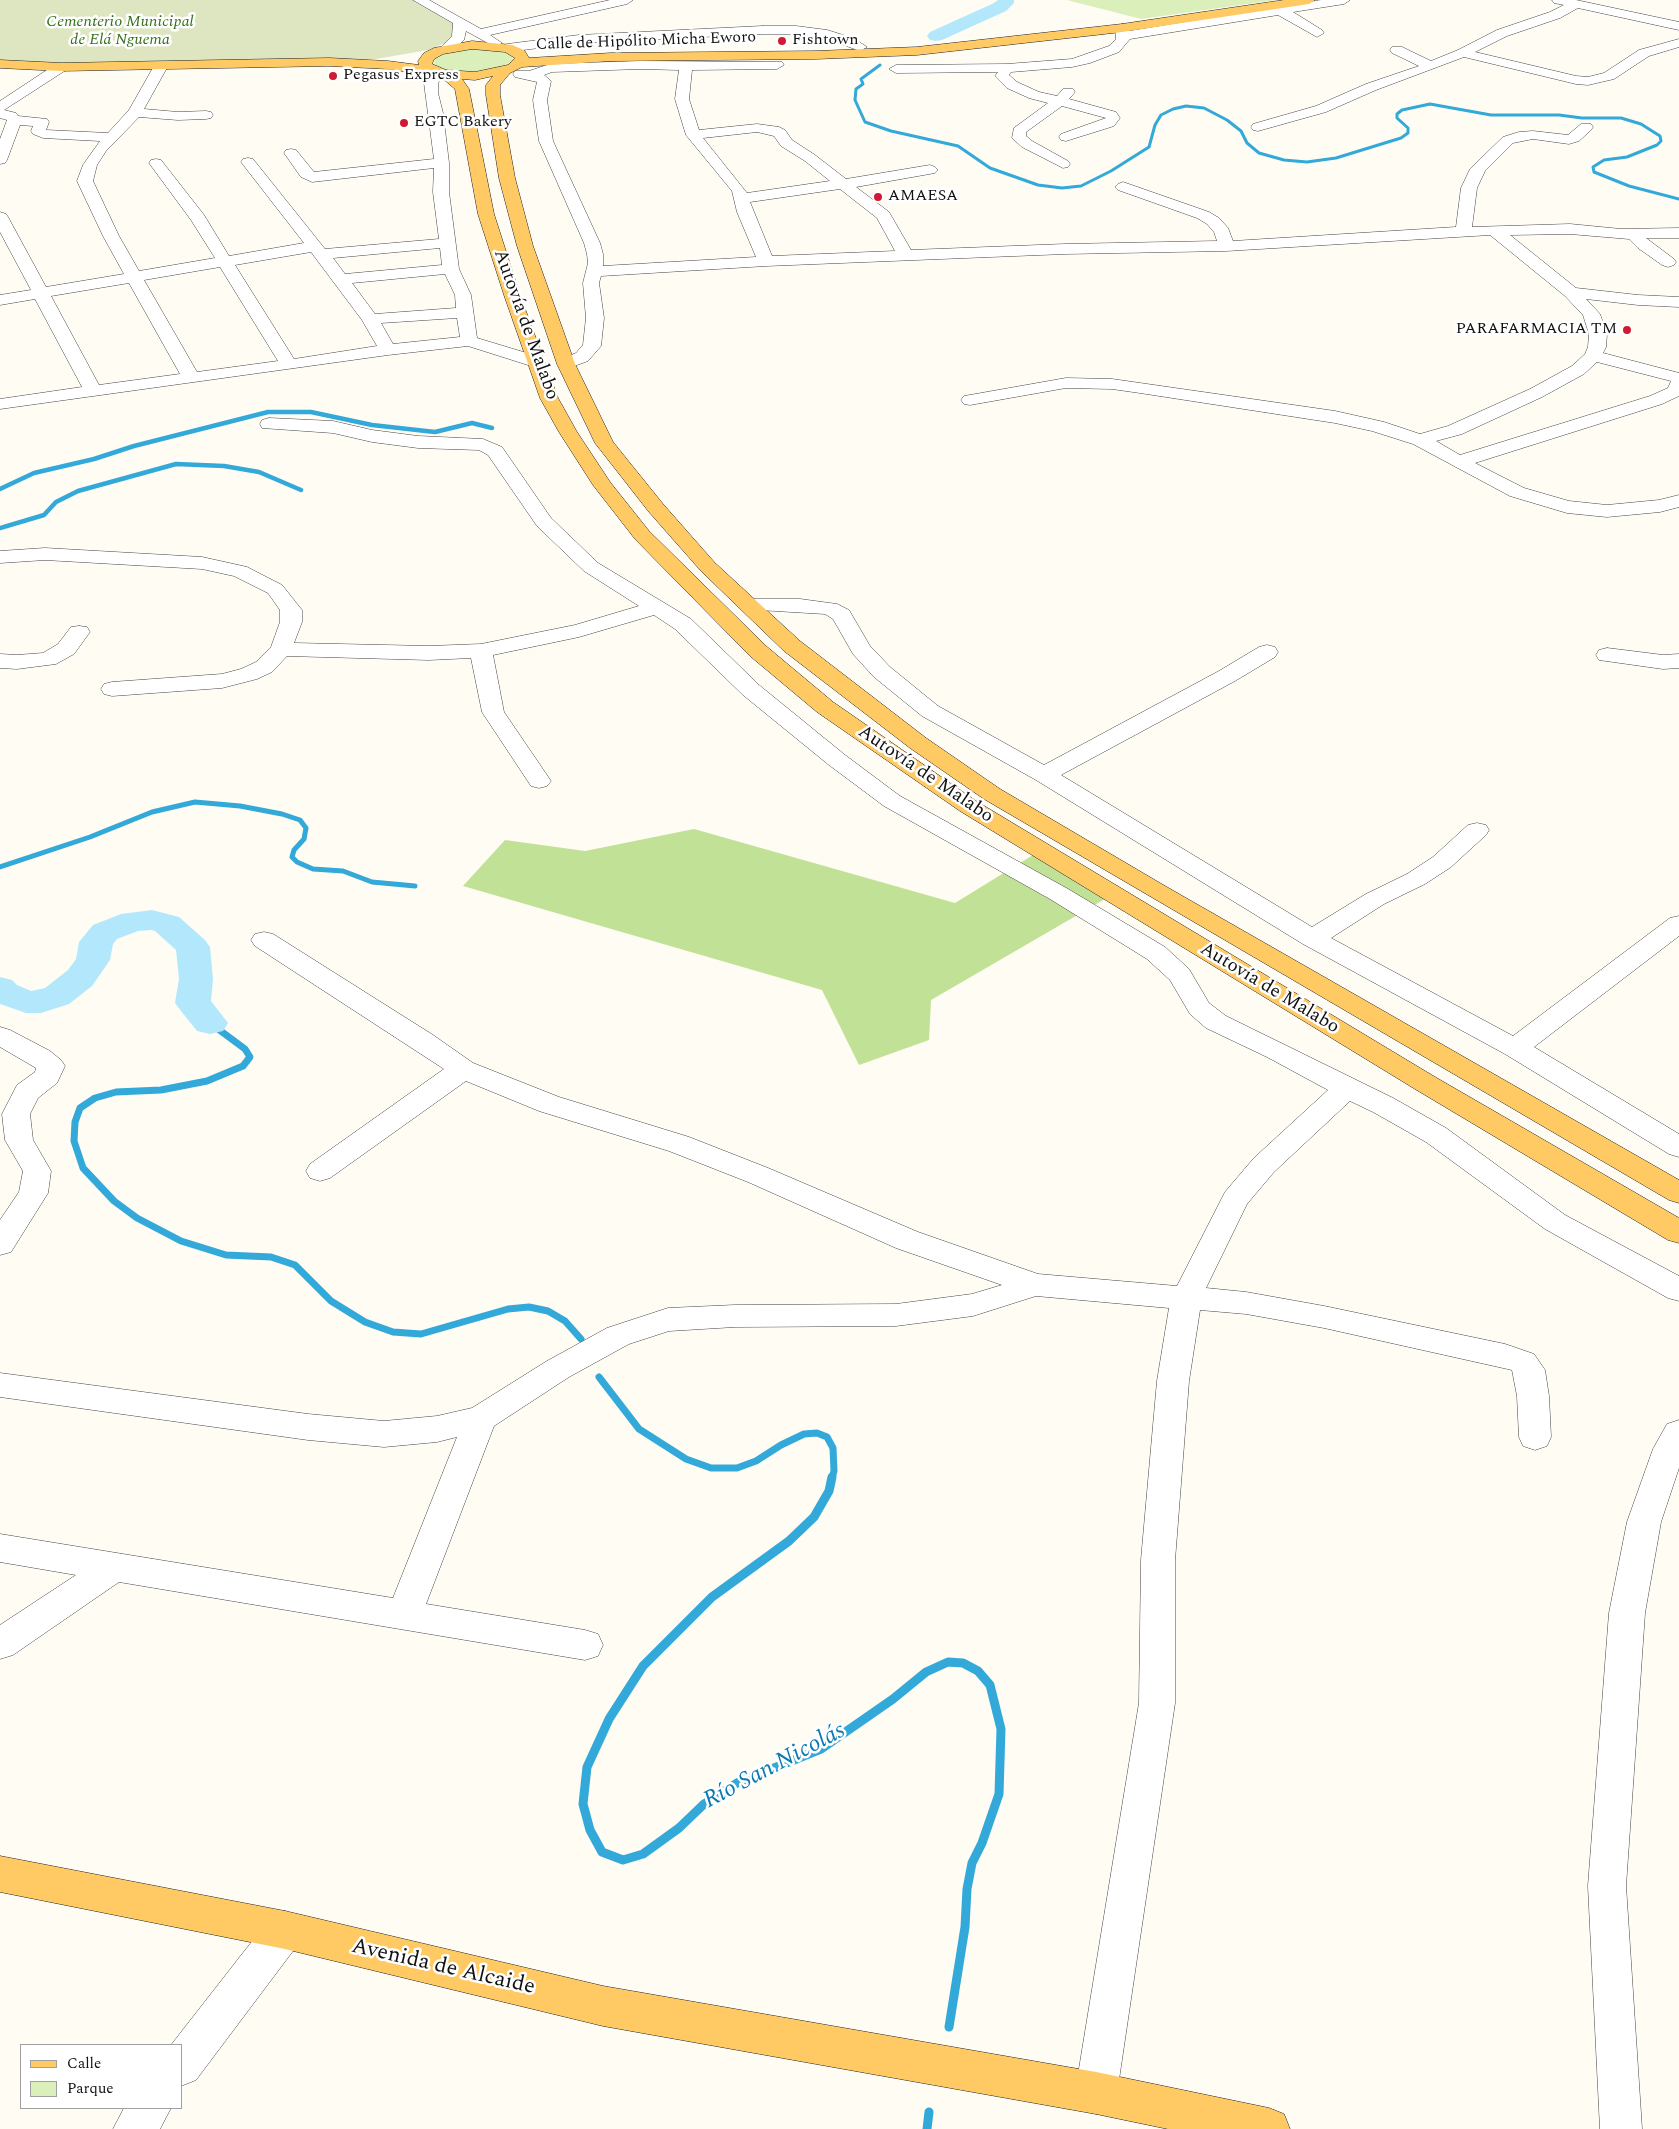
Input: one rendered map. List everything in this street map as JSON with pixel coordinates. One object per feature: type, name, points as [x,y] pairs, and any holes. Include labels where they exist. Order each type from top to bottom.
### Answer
[{"type":"main road","name":"Calle de Hipólito Micha Eworo","points":[[442,50],[472,45],[560,50],[860,47],[942,42],[1019,33],[1244,0]]},
{"type":"main road","name":"Calle de Hipólito Micha Eworo","points":[[440,73],[475,76],[510,68],[612,57],[816,55],[917,51],[1123,32],[1309,0]]},
{"type":"main road","points":[[506,48],[519,53],[522,58],[510,68]]},
{"type":"main road","points":[[0,64],[61,67],[329,62],[401,57],[442,50]]},
{"type":"main road","points":[[440,73],[426,66],[425,61],[429,56],[442,50]]},
{"type":"main road","points":[[329,62],[388,65],[440,73]]},
{"type":"main road","name":"Autovía de Malabo","points":[[510,68],[493,85],[507,178],[525,246],[566,364],[604,443],[656,508],[708,567],[792,646],[918,743],[992,794],[1156,891],[1679,1193]]},
{"type":"main road","name":"Autovía de Malabo","points":[[440,73],[458,83],[462,89],[486,214],[534,361],[549,398],[568,432],[604,485],[642,534],[758,651],[825,707],[968,806],[1425,1083],[1679,1232]]},
{"type":"main road","name":"Avenida de Alcaide","points":[[0,1874],[285,1930],[603,2006],[1096,2093]]},
{"type":"main road","points":[[1096,2093],[1268,2129]]},
{"type":"street","points":[[419,0],[506,48],[579,39],[654,36],[673,29],[804,31],[827,34],[860,47]]},
{"type":"street","points":[[480,33],[628,0]]},
{"type":"street","points":[[896,69],[1053,66],[1086,60],[1114,49],[1123,40],[1123,32],[1344,0]]},
{"type":"street","points":[[1556,0],[1679,26]]},
{"type":"street","points":[[1258,127],[1321,109],[1365,90],[1432,66],[1502,33],[1555,15],[1576,4]]},
{"type":"street","points":[[1280,10],[1317,33]]},
{"type":"street","points":[[442,50],[459,37],[459,21]]},
{"type":"street","points":[[1463,53],[1576,80],[1588,81],[1609,76],[1644,53],[1679,43]]},
{"type":"street","points":[[1397,50],[1432,66]]},
{"type":"street","points":[[1656,50],[1670,57]]},
{"type":"street","points":[[1064,164],[1027,144],[1019,138],[1019,131],[1061,100],[1086,60]]},
{"type":"street","points":[[529,76],[550,68],[568,67],[778,65]]},
{"type":"street","points":[[161,66],[135,112],[100,148],[90,166],[86,181],[111,236],[136,277],[191,378]]},
{"type":"street","points":[[686,66],[682,99],[693,135],[739,190],[745,212],[766,260]]},
{"type":"street","points":[[0,107],[61,67]]},
{"type":"street","points":[[510,68],[529,76],[543,78],[540,100],[546,141],[592,243],[596,263],[591,283],[595,318],[592,346],[582,357],[566,364]]},
{"type":"street","points":[[1008,68],[1002,76],[1012,85],[1034,95],[1061,100],[1111,114],[1113,118],[1109,123],[1066,137]]},
{"type":"street","points":[[440,73],[431,83],[431,93],[436,113],[442,163],[441,192],[451,269],[463,295],[469,341]]},
{"type":"street","points":[[135,112],[178,116],[206,115]]},
{"type":"street","points":[[0,114],[11,116],[14,120],[42,122],[38,131],[43,134],[110,137]]},
{"type":"street","points":[[0,160],[14,120]]},
{"type":"street","points":[[1463,232],[1467,216],[1469,188],[1478,169],[1508,140],[1519,136],[1533,136],[1569,140],[1574,138],[1586,126]]},
{"type":"street","points":[[693,135],[757,128],[770,128],[780,133],[786,143],[810,158],[883,215],[904,255]]},
{"type":"street","points":[[291,153],[306,174],[312,177],[442,163]]},
{"type":"street","points":[[248,162],[341,279],[370,319],[388,350]]},
{"type":"street","points":[[156,163],[198,218],[290,365]]},
{"type":"street","points":[[742,198],[930,170]]},
{"type":"street","points":[[1123,187],[1208,218],[1222,231],[1226,246]]},
{"type":"street","points":[[0,217],[93,391]]},
{"type":"street","points":[[594,272],[766,260],[1066,248],[1226,246],[1494,230],[1570,229],[1634,234],[1679,233]]},
{"type":"street","points":[[1420,440],[1455,430],[1536,393],[1578,370],[1593,356],[1598,334],[1591,314],[1571,292],[1494,230]]},
{"type":"street","points":[[1634,234],[1644,245],[1668,262]]},
{"type":"street","points":[[0,300],[226,261],[318,250],[447,243]]},
{"type":"street","points":[[341,279],[451,269]]},
{"type":"street","points":[[1571,292],[1638,300],[1679,302]]},
{"type":"street","points":[[370,319],[465,312]]},
{"type":"street","points":[[0,404],[388,350],[469,341],[534,361]]},
{"type":"street","points":[[1593,356],[1679,378]]},
{"type":"street","points":[[970,400],[1066,382],[1112,384],[1335,417],[1377,426],[1420,440],[1458,462],[1518,492],[1567,507],[1607,511],[1660,506],[1679,501]]},
{"type":"street","points":[[1458,462],[1491,450],[1656,400],[1675,391],[1679,383]]},
{"type":"street","points":[[269,424],[333,427],[372,436],[418,442],[483,445],[495,451],[544,522],[591,567],[683,624],[751,690],[837,760],[892,800],[1059,894],[1156,953],[1180,975],[1199,1008],[1216,1022],[1383,1105],[1436,1135],[1555,1222],[1679,1290]]},
{"type":"street","points":[[0,557],[45,554],[202,563],[240,571],[274,589],[291,610],[291,622],[281,649],[264,667],[240,678],[112,689]]},
{"type":"street","points":[[749,605],[800,605],[830,608],[841,616],[861,649],[882,672],[930,711],[1044,776],[1312,938],[1515,1048],[1679,1147]]},
{"type":"street","points":[[281,649],[429,653],[481,651],[579,632],[656,608]]},
{"type":"street","points":[[0,661],[17,662],[48,659],[66,649],[79,632]]},
{"type":"street","points":[[481,651],[493,712],[538,782]]},
{"type":"street","points":[[1044,776],[1227,676],[1267,652]]},
{"type":"street","points":[[1607,655],[1664,662],[1679,661]]},
{"type":"street","points":[[1312,938],[1375,899],[1416,879],[1442,862],[1477,830]]},
{"type":"street","points":[[1515,1048],[1679,924]]},
{"type":"street","points":[[264,940],[423,1041],[463,1069],[549,1104],[679,1144],[758,1175],[907,1240],[1036,1285],[1246,1303],[1324,1317],[1523,1362],[1529,1370],[1531,1377],[1535,1437]]},
{"type":"street","points":[[0,1036],[40,1057],[51,1066],[47,1077],[27,1092],[16,1114],[19,1140],[37,1171],[33,1193],[0,1244]]},
{"type":"street","points":[[320,1170],[463,1069]]},
{"type":"street","points":[[1096,2093],[1158,1703],[1158,1560],[1173,1381],[1186,1298],[1235,1199],[1264,1165],[1332,1104],[1346,1088]]},
{"type":"street","points":[[0,1385],[308,1427],[384,1434],[437,1429],[481,1418],[558,1369],[618,1336],[668,1320],[735,1316],[896,1315],[973,1305],[1036,1285]]},
{"type":"street","points":[[404,1614],[481,1418]]},
{"type":"street","points":[[1621,2129],[1606,1886],[1627,1613],[1644,1522],[1669,1449],[1679,1433]]},
{"type":"street","points":[[0,1548],[585,1645]]},
{"type":"street","points":[[0,1644],[116,1566]]},
{"type":"street","points":[[182,2065],[285,1930]]},
{"type":"street","points":[[134,2129],[149,2109]]},
{"type":"green space","name":"Cementerio Municipal de Elá Nguema","points":[[0,0],[412,0],[450,20],[457,31],[450,41],[428,50],[376,59],[70,64],[0,61]]},
{"type":"green space","points":[[1067,0],[1276,0],[1141,19]]},
{"type":"green space","points":[[470,48],[507,52],[514,59],[506,66],[474,73],[446,71],[434,64],[435,58],[444,53]]},
{"type":"green space","points":[[694,829],[955,903],[1046,847],[1117,892],[931,1000],[929,1040],[859,1065],[822,990],[463,886],[505,840],[585,851]]},
{"type":"waterway","points":[[936,36],[1000,7],[1006,3],[1006,0]]},
{"type":"waterway","points":[[880,65],[861,79],[863,84],[856,89],[855,100],[865,122],[891,131],[958,146],[990,168],[1038,185],[1062,188],[1081,186],[1111,171],[1149,147],[1155,125],[1161,115],[1173,109],[1186,106],[1204,108],[1227,120],[1241,131],[1247,143],[1259,153],[1284,160],[1307,162],[1336,158],[1401,138],[1408,133],[1408,128],[1397,118],[1397,114],[1402,110],[1430,104],[1491,115],[1559,115],[1582,118],[1621,118],[1641,124],[1660,136],[1661,141],[1657,145],[1627,157],[1604,160],[1593,167],[1594,172],[1629,186],[1679,199]]},
{"type":"waterway","points":[[0,489],[34,473],[94,459],[134,446],[268,412],[311,412],[372,425],[435,432],[472,423],[492,428]]},
{"type":"waterway","points":[[0,528],[44,515],[56,502],[78,491],[176,464],[224,466],[259,472],[301,490]]},
{"type":"waterway","points":[[0,867],[90,837],[152,812],[195,802],[240,806],[282,814],[300,820],[306,828],[304,839],[294,850],[292,857],[297,862],[313,869],[343,871],[372,882],[415,886]]},
{"type":"waterway","name":"Río San Nicolás","points":[[0,988],[5,993],[26,1002],[41,1002],[57,996],[80,978],[93,960],[96,942],[105,932],[133,921],[152,920],[167,924],[193,947],[196,979],[193,1003],[210,1023]]},
{"type":"waterway","name":"Río San Nicolás","points":[[210,1023],[245,1049],[250,1057],[243,1066],[207,1081],[161,1090],[116,1092],[95,1098],[80,1108],[75,1122],[74,1141],[83,1168],[114,1201],[137,1218],[181,1241],[226,1255],[271,1257],[295,1265],[331,1301],[365,1322],[393,1332],[421,1334],[508,1309],[529,1307],[548,1311],[565,1321],[581,1339]]},
{"type":"waterway","name":"Río San Nicolás","points":[[599,1377],[639,1429],[686,1459],[711,1468],[737,1468],[756,1461],[781,1445],[804,1434],[817,1433],[827,1437],[833,1448],[834,1471],[832,1478]]},
{"type":"waterway","name":"Río San Nicolás","points":[[832,1477],[829,1491],[814,1517],[789,1541],[712,1597],[643,1666],[609,1719],[587,1767],[583,1804],[590,1830],[602,1852],[623,1860],[643,1854],[679,1828],[704,1804],[737,1783],[821,1749],[893,1699],[926,1672],[948,1662],[963,1663],[978,1671],[990,1685],[1001,1729],[999,1794],[982,1843],[972,1863],[967,1889],[965,1927],[949,2027]]},
{"type":"waterway","name":"Río San Nicolás","points":[[927,2129],[929,2112]]},
{"type":"place","name":"Fishtown","points":[[782,41]]},
{"type":"place","name":"Pegasus Express","points":[[333,76]]},
{"type":"place","name":"EGTC Bakery","points":[[404,123]]},
{"type":"place","name":"AMAESA","points":[[878,197]]},
{"type":"place","name":"PARAFARMACIA TM","points":[[1627,330]]}]
